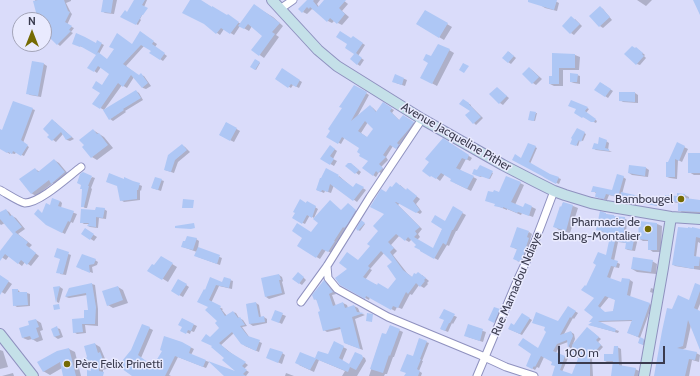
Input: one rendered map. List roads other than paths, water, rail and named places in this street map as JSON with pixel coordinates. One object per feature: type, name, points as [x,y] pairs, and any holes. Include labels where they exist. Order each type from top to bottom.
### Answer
[{"type":"street","name":"Avenue Jacqueline Pither","points":[[272,0],[318,50],[338,66],[422,119],[503,165],[554,191],[591,203],[671,217],[700,219]]},
{"type":"street","points":[[280,9],[293,0]]},
{"type":"street","points":[[301,302],[327,266],[370,197],[422,119]]},
{"type":"street","points":[[0,190],[25,203],[37,200],[81,167]]},
{"type":"street","name":"Rue Mamadou Ndiaye","points":[[477,376],[532,249],[554,191]]},
{"type":"street","points":[[644,376],[671,217]]},
{"type":"street","points":[[327,266],[328,278],[337,289],[388,317],[506,367],[534,376]]},
{"type":"street","points":[[0,334],[33,376]]},
{"type":"place","name":"Bambougel","points":[[681,199]]},
{"type":"place","name":"Pharmacie de Sibang-Montalier","points":[[648,229]]},
{"type":"place","name":"Père Felix Prinetti","points":[[67,364]]}]
